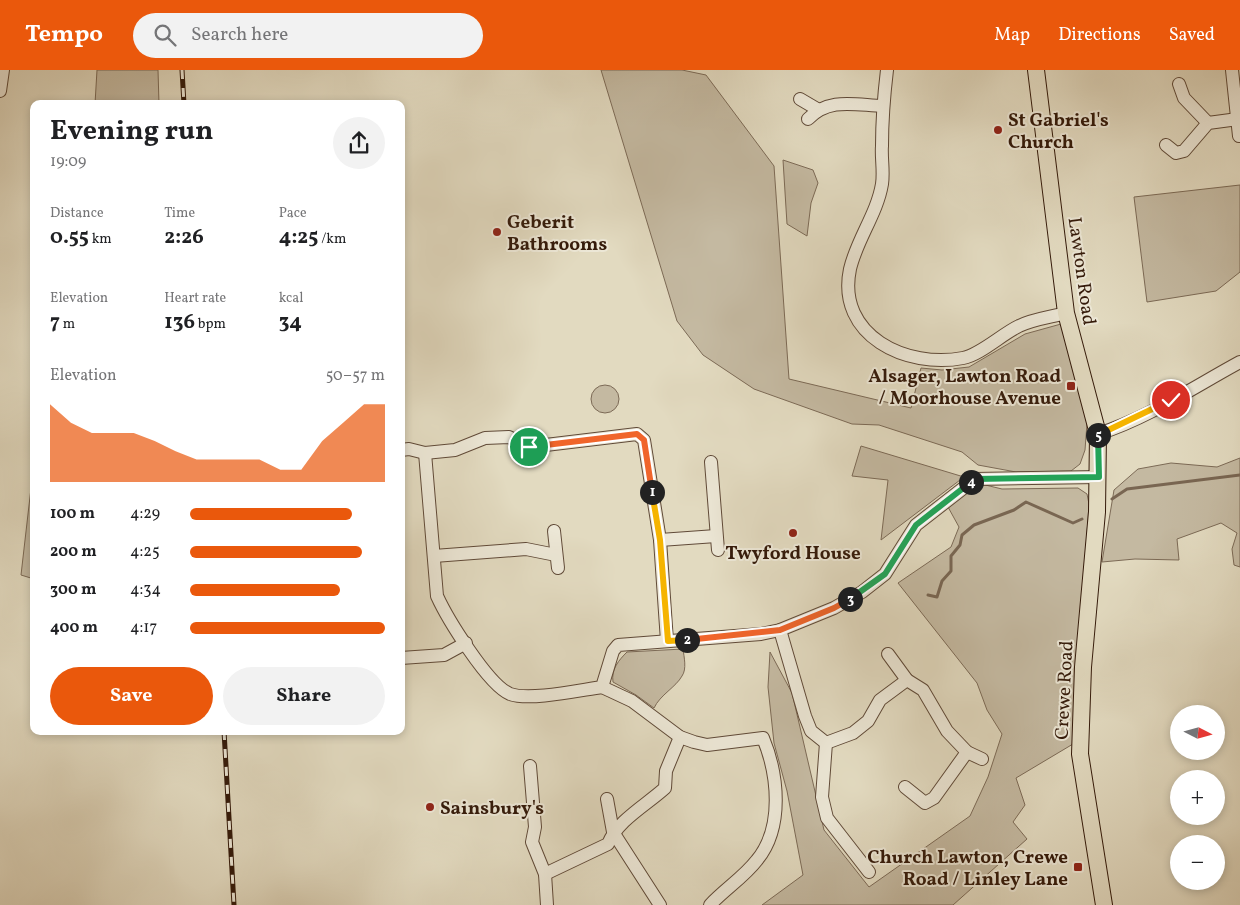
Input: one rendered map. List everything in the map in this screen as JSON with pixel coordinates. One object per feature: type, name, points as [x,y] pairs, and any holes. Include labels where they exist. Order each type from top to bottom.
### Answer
[{"type":"main road","name":"Lawton Road","points":[[1036,70],[1066,313],[1098,434],[1099,477]]},
{"type":"main road","name":"Crewe Road","points":[[1099,477],[1083,667],[1080,754],[1104,905]]},
{"type":"street","points":[[0,91],[3,70]]},
{"type":"street","points":[[887,70],[882,106],[883,178],[880,194],[853,261],[850,277],[853,308],[869,336],[887,348],[911,358],[942,361],[966,358],[1020,325],[1066,313]]},
{"type":"street","points":[[1232,70],[1239,136]]},
{"type":"street","points":[[1179,84],[1184,98],[1208,123]]},
{"type":"street","points":[[800,99],[817,109]]},
{"type":"street","points":[[808,119],[817,109],[836,104],[882,106]]},
{"type":"street","points":[[1166,146],[1176,153],[1184,151],[1208,123],[1238,119]]},
{"type":"street","points":[[1098,434],[1171,400],[1240,362]]},
{"type":"street","points":[[405,450],[425,453],[455,450],[485,438],[509,437],[529,447],[637,434],[644,431],[660,540],[668,641]]},
{"type":"street","points":[[425,453],[437,596],[446,614],[495,683],[510,694],[535,695],[602,687],[632,701],[680,737],[708,745],[761,732],[776,781],[776,808],[769,836],[759,858],[710,905]]},
{"type":"street","points":[[710,462],[718,550]]},
{"type":"street","points":[[602,687],[613,651],[618,645],[780,630],[834,608],[885,574],[916,525],[975,479],[1099,477]]},
{"type":"street","points":[[434,556],[526,549],[557,561],[554,532]]},
{"type":"street","points":[[660,540],[716,536]]},
{"type":"street","points":[[780,630],[805,716],[812,731],[826,744]]},
{"type":"street","points":[[405,658],[444,655],[466,644]]},
{"type":"street","points":[[888,654],[907,680],[923,690],[947,731],[966,752],[982,760]]},
{"type":"street","points":[[826,744],[853,733],[868,721],[880,700],[907,680]]},
{"type":"street","points":[[545,874],[608,844],[613,832],[665,788],[666,771],[680,737]]},
{"type":"street","points":[[826,744],[822,797],[827,818],[869,872]]},
{"type":"street","points":[[905,787],[925,803],[934,798],[966,752]]},
{"type":"street","points":[[530,766],[529,781],[535,827],[532,842],[545,874],[547,905]]},
{"type":"street","points":[[607,799],[613,832],[660,905]]},
{"type":"shaded area","points":[[97,70],[158,70],[159,100],[95,100]]},
{"type":"shaded area","points":[[601,70],[682,70],[706,75],[774,166],[789,379],[911,408],[921,368],[942,370],[969,367],[1025,334],[1061,324],[1087,423],[1085,450],[1080,464],[1071,471],[1016,472],[978,465],[962,452],[879,425],[852,424],[754,389],[703,355],[677,321]]},
{"type":"shaded area","points":[[783,160],[813,170],[818,183],[811,203],[807,236],[787,224]]},
{"type":"shaded area","points":[[1240,185],[1240,272],[1216,291],[1147,302],[1134,197]]},
{"type":"shaded area","points":[[605,385],[615,389],[619,399],[615,409],[605,413],[595,409],[591,399],[595,389]]},
{"type":"shaded area","points":[[861,446],[964,477],[881,540],[888,480],[852,476]]},
{"type":"shaded area","points":[[1240,458],[1240,567],[1234,565],[1232,549],[1237,533],[1221,523],[1177,539],[1179,560],[1135,559],[1102,562],[1114,490],[1138,469],[1171,463],[1217,467]]},
{"type":"shaded area","points":[[973,482],[1002,489],[1078,488],[1087,494],[1089,504],[1073,744],[1016,778],[1025,805],[1013,822],[1027,839],[953,905],[762,905],[803,875],[787,791],[774,743],[768,687],[770,652],[792,693],[824,830],[869,887],[970,816],[988,777],[1002,734],[987,710],[977,683],[898,583],[951,547],[959,527],[948,507]]},
{"type":"shaded area","points":[[30,497],[30,578],[21,575]]},
{"type":"shaded area","points":[[683,649],[684,673],[654,708],[613,682],[614,669],[627,652]]},
{"type":"waterway","points":[[1112,499],[1127,489],[1240,475]]},
{"type":"waterway","points":[[928,595],[937,597],[942,581],[951,571],[951,556],[960,545],[962,535],[974,525],[1014,510],[1026,502],[1073,523],[1082,519]]},
{"type":"railway","points":[[182,70],[184,100]]},
{"type":"railway","points":[[224,735],[234,905]]},
{"type":"place","name":"St Gabriel's Church","points":[[998,130]]},
{"type":"place","name":"Geberit Bathrooms","points":[[497,232]]},
{"type":"place","name":"Alsager, Lawton Road / Moorhouse Avenue","points":[[1071,386]]},
{"type":"place","name":"Twyford House","points":[[793,533]]},
{"type":"place","name":"Sainsbury's","points":[[430,807]]},
{"type":"place","name":"Church Lawton, Crewe Road / Linley Lane","points":[[1078,867]]},
{"type":"route","points":[[529,447],[637,434],[641,436],[644,440],[658,518],[668,641],[685,640],[761,634],[780,630],[834,608],[862,592],[885,574],[916,525],[975,479],[1099,477],[1098,434],[1112,430],[1171,400]]}]
